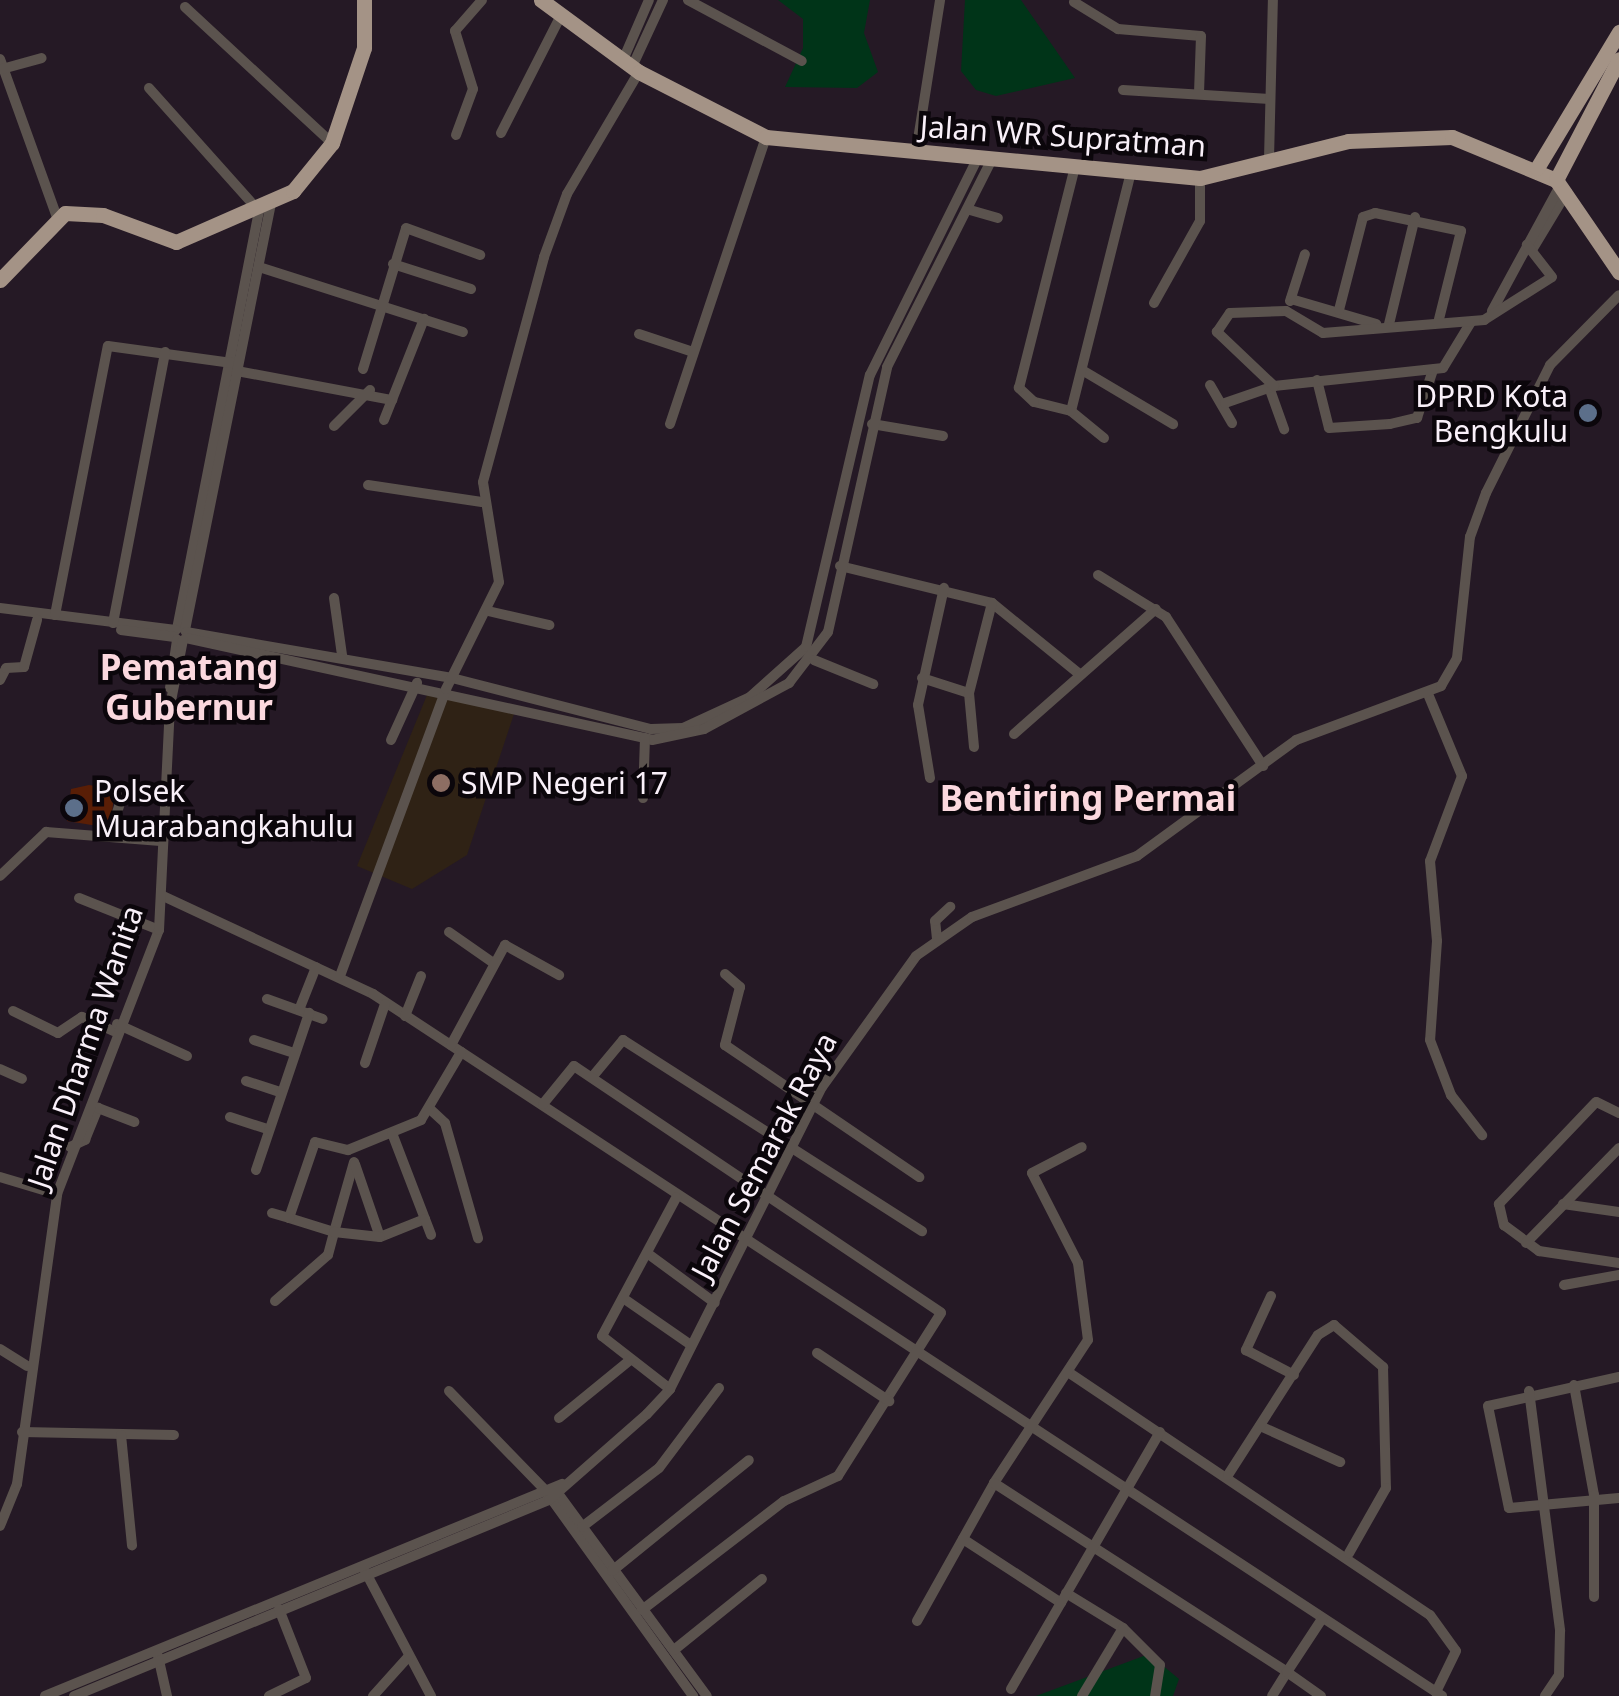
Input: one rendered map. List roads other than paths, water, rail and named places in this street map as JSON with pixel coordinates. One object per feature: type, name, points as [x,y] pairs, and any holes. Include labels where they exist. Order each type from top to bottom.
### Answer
[{"type":"highway","points":[[0,280],[56,217],[89,211],[176,242],[265,208],[311,175],[332,143],[364,48],[364,0]]},
{"type":"highway","name":"Jalan WR Supratman","points":[[541,0],[559,18],[631,66],[766,137],[1200,178],[1269,159],[1431,134],[1536,168],[1561,186],[1616,263]]},
{"type":"highway","points":[[1536,168],[1619,32]]},
{"type":"highway","points":[[1561,186],[1619,58]]},
{"type":"street","points":[[456,135],[473,89],[455,31],[482,0]]},
{"type":"street","points":[[631,66],[649,0]]},
{"type":"street","points":[[340,976],[449,683],[488,611],[502,566],[482,502],[567,194],[664,0]]},
{"type":"street","points":[[688,0],[802,61]]},
{"type":"street","points":[[916,152],[940,0]]},
{"type":"street","points":[[1269,159],[1273,0]]},
{"type":"street","points":[[1074,2],[1118,29],[1200,36],[1199,94]]},
{"type":"street","points":[[185,7],[332,143]]},
{"type":"street","points":[[500,133],[559,18]]},
{"type":"street","points":[[42,58],[1,64],[56,217]]},
{"type":"street","points":[[149,88],[265,208],[259,267],[234,369]]},
{"type":"street","points":[[1123,90],[1270,98]]},
{"type":"street","points":[[670,424],[766,137]]},
{"type":"street","points":[[0,611],[37,620],[342,656],[645,738],[704,730],[814,660],[887,367],[970,210],[985,158]]},
{"type":"street","points":[[0,611],[113,622],[417,683],[449,683],[666,730],[722,711],[795,672],[818,610],[845,474],[878,356],[985,158]]},
{"type":"street","points":[[1075,167],[1019,388],[1071,411],[1104,438]]},
{"type":"street","points":[[1071,411],[1130,173]]},
{"type":"street","points":[[1154,303],[1200,221],[1200,178]]},
{"type":"street","points":[[1492,312],[1561,186]]},
{"type":"street","points":[[234,369],[265,208]]},
{"type":"street","points":[[970,210],[998,218]]},
{"type":"street","points":[[1340,310],[1363,216],[1415,217],[1460,231],[1438,318]]},
{"type":"street","points":[[1384,324],[1415,217]]},
{"type":"street","points":[[363,368],[393,264],[410,226],[480,255]]},
{"type":"street","points":[[1284,429],[1272,387],[1217,329],[1244,308],[1286,311],[1323,333],[1438,318],[1471,322],[1552,277],[1530,247]]},
{"type":"street","points":[[1286,311],[1305,254]]},
{"type":"street","points":[[393,264],[471,289]]},
{"type":"street","points":[[259,267],[383,303],[462,332]]},
{"type":"street","points":[[1508,280],[1523,294]]},
{"type":"street","points":[[1482,1135],[1451,1095],[1430,1040],[1437,941],[1430,860],[1462,776],[1428,694],[1457,658],[1472,525],[1510,442],[1550,364],[1619,295]]},
{"type":"street","points":[[1291,299],[1384,324]]},
{"type":"street","points":[[384,420],[424,319]]},
{"type":"street","points":[[1225,404],[1272,387],[1448,366],[1471,322]]},
{"type":"street","points":[[638,334],[693,352]]},
{"type":"street","points":[[55,615],[108,346],[164,352],[234,369],[370,390],[392,400]]},
{"type":"street","points":[[113,622],[164,352]]},
{"type":"street","name":"Jalan Dharma Wanita","points":[[0,1526],[22,1432],[28,1366],[70,1147],[115,1027],[158,930],[163,896],[163,793],[180,634],[234,369]]},
{"type":"street","points":[[1082,370],[1173,424]]},
{"type":"street","points":[[1317,380],[1329,428],[1390,424],[1417,418],[1433,370]]},
{"type":"street","points":[[1210,386],[1225,404],[1232,423]]},
{"type":"street","points":[[334,426],[370,390]]},
{"type":"street","points":[[872,424],[943,436]]},
{"type":"street","points":[[845,474],[860,477]]},
{"type":"street","points":[[368,485],[482,502]]},
{"type":"street","points":[[840,566],[944,588],[992,603],[1078,673]]},
{"type":"street","points":[[1098,575],[1156,609],[1203,663],[1263,766]]},
{"type":"street","points":[[930,778],[922,678],[944,588]]},
{"type":"street","points":[[334,598],[342,656]]},
{"type":"street","points":[[974,747],[969,693],[992,603]]},
{"type":"street","points":[[1014,734],[1078,673],[1156,609]]},
{"type":"street","points":[[488,611],[549,625]]},
{"type":"street","points":[[0,680],[6,668],[24,667],[37,620]]},
{"type":"street","points":[[814,660],[874,684]]},
{"type":"street","points":[[922,678],[969,693]]},
{"type":"street","points":[[391,740],[417,683]]},
{"type":"street","name":"Jalan Semarak Raya","points":[[74,1696],[158,1655],[554,1491],[670,1389],[813,1104],[874,1003],[936,939],[972,918],[1096,878],[1194,822],[1263,766],[1313,732],[1428,694]]},
{"type":"street","points":[[643,798],[645,738]]},
{"type":"street","points":[[116,816],[124,789],[163,793]]},
{"type":"street","points":[[0,876],[46,832],[161,841]]},
{"type":"street","points":[[163,896],[340,976],[405,1016],[543,1104],[676,1198],[1027,1429],[1439,1694],[1454,1660],[1453,1642],[1350,1553],[1068,1372]]},
{"type":"street","points":[[79,898],[158,930]]},
{"type":"street","points":[[936,939],[936,921],[950,907]]},
{"type":"street","points":[[449,932],[492,962]]},
{"type":"street","points":[[289,1218],[315,1142],[348,1150],[392,1133],[430,1110],[492,962],[511,943],[559,975]]},
{"type":"street","points":[[256,1170],[294,1053],[316,967]]},
{"type":"street","points":[[725,974],[740,991],[725,1045],[918,1176]]},
{"type":"street","points":[[405,1016],[421,976]]},
{"type":"street","points":[[267,998],[323,1019]]},
{"type":"street","points":[[365,1063],[385,1004]]},
{"type":"street","points":[[13,1012],[58,1033],[82,1017],[187,1056]]},
{"type":"street","points":[[254,1040],[294,1053]]},
{"type":"street","points":[[593,1076],[622,1040],[922,1230]]},
{"type":"street","points":[[543,1104],[571,1065],[593,1076],[941,1313],[889,1401],[838,1476],[784,1502],[642,1610]]},
{"type":"street","points":[[0,1069],[22,1079]]},
{"type":"street","points":[[246,1081],[280,1092]]},
{"type":"street","points":[[1619,1113],[1596,1102],[1501,1197],[1504,1225],[1526,1243],[1556,1257],[1619,1263]]},
{"type":"street","points":[[70,1147],[85,1140],[98,1108],[134,1122]]},
{"type":"street","points":[[430,1110],[445,1123],[478,1238]]},
{"type":"street","points":[[230,1117],[268,1129]]},
{"type":"street","points":[[392,1133],[431,1235]]},
{"type":"street","points":[[917,1620],[994,1483],[1088,1340],[1089,1313],[1061,1218],[1032,1173],[1082,1147]]},
{"type":"street","points":[[1526,1243],[1619,1148]]},
{"type":"street","points":[[348,1150],[380,1236]]},
{"type":"street","points":[[275,1302],[328,1255],[354,1162]]},
{"type":"street","points":[[1606,1162],[1619,1164]]},
{"type":"street","points":[[0,1177],[58,1194]]},
{"type":"street","points":[[670,1389],[603,1339],[676,1198]]},
{"type":"street","points":[[1564,1204],[1619,1212]]},
{"type":"street","points":[[272,1214],[334,1232],[380,1236],[425,1219]]},
{"type":"street","points":[[647,1253],[715,1303]]},
{"type":"street","points":[[1564,1285],[1619,1274]]},
{"type":"street","points":[[1271,1296],[1246,1350],[1294,1375]]},
{"type":"street","points":[[623,1298],[692,1346]]},
{"type":"street","points":[[1228,1475],[1328,1325],[1383,1367],[1386,1488],[1350,1553]]},
{"type":"street","points":[[0,1349],[28,1366]]},
{"type":"street","points":[[816,1352],[889,1401]]},
{"type":"street","points":[[559,1418],[630,1360]]},
{"type":"street","points":[[1619,1377],[1489,1400],[1501,1484],[1509,1508],[1594,1495],[1619,1498]]},
{"type":"street","points":[[1574,1384],[1594,1495],[1594,1597]]},
{"type":"street","points":[[582,1527],[660,1468],[719,1388]]},
{"type":"street","points":[[449,1391],[554,1491],[707,1696]]},
{"type":"street","points":[[1530,1391],[1548,1502],[1561,1655],[1545,1696]]},
{"type":"street","points":[[1260,1426],[1340,1462]]},
{"type":"street","points":[[22,1432],[174,1435]]},
{"type":"street","points":[[1011,1689],[1160,1432]]},
{"type":"street","points":[[121,1435],[132,1544]]},
{"type":"street","points":[[612,1572],[749,1460]]},
{"type":"street","points":[[994,1483],[1322,1696]]},
{"type":"street","points":[[554,1491],[693,1696]]},
{"type":"street","points":[[963,1539],[1123,1628],[1164,1672],[1155,1696]]},
{"type":"street","points":[[365,1570],[431,1696]]},
{"type":"street","name":"Jalan Semarak Raya","points":[[45,1696],[278,1609],[365,1570]]},
{"type":"street","points":[[674,1650],[762,1579]]},
{"type":"street","points":[[269,1696],[306,1678],[278,1609]]},
{"type":"street","points":[[1272,1696],[1322,1619]]},
{"type":"street","points":[[1082,1696],[1123,1628]]},
{"type":"street","points":[[158,1655],[167,1696]]},
{"type":"street","points":[[373,1696],[409,1656]]},
{"type":"place","name":"DPRD Kota Bengkulu","points":[[1588,413]]},
{"type":"place","name":"SMP Negeri 17","points":[[441,783]]},
{"type":"place","name":"Polsek Muarabangkahulu","points":[[74,808]]},
{"type":"district","name":"Pematang Gubernur","points":[[189,687]]},
{"type":"district","name":"Bentiring Permai","points":[[1088,798]]}]
